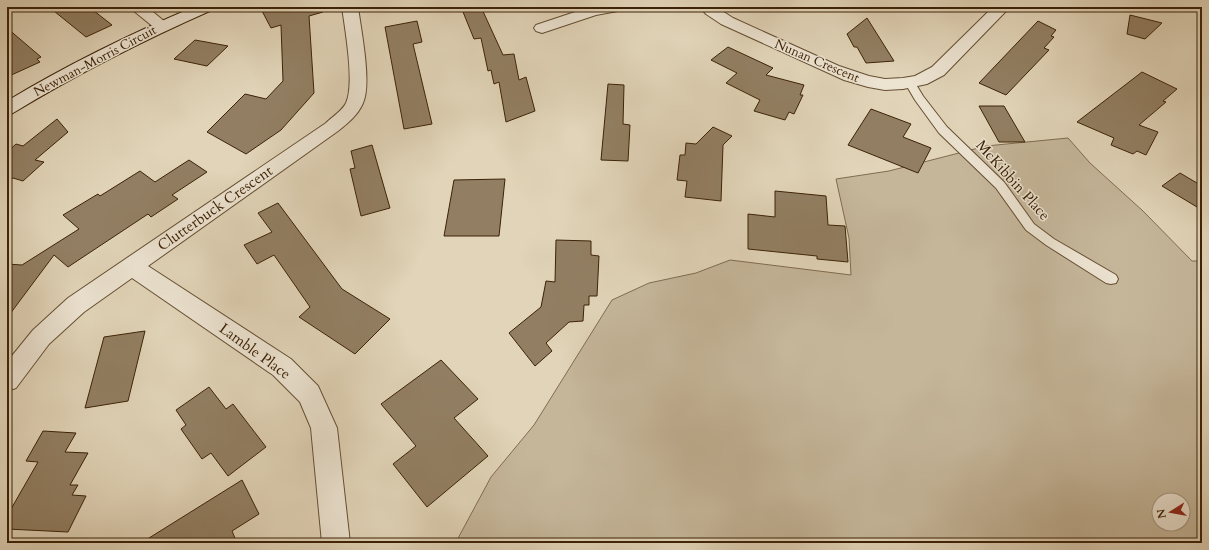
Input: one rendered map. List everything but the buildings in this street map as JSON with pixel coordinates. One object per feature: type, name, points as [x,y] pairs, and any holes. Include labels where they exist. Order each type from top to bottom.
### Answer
[{"type":"street","points":[[137,7],[162,26]]},
{"type":"street","name":"Newman-Morris Circuit","points":[[7,109],[70,72],[162,26],[207,7]]},
{"type":"street","name":"Clutterbuck Crescent","points":[[7,380],[46,332],[76,305],[332,127],[348,113],[356,99],[358,82],[350,7]]},
{"type":"street","points":[[542,28],[593,11],[618,7]]},
{"type":"street","name":"Nunan Crescent","points":[[708,7],[711,11],[727,21],[859,80],[885,83],[910,83],[926,78],[938,71],[1002,7]]},
{"type":"street","name":"Lamble Place","points":[[131,266],[282,367],[309,394],[324,428],[336,543]]},
{"type":"lane","name":"McKibbin Place","points":[[910,83],[919,98],[943,130],[1000,185],[1030,226],[1050,242],[1111,279]]},
{"type":"shaded area","points":[[1068,138],[1090,163],[1143,211],[1192,261],[1202,261],[1202,543],[450,543],[456,542],[491,477],[534,425],[612,300],[649,283],[696,273],[730,260],[851,275],[849,238],[836,179],[889,171],[986,146]]}]
